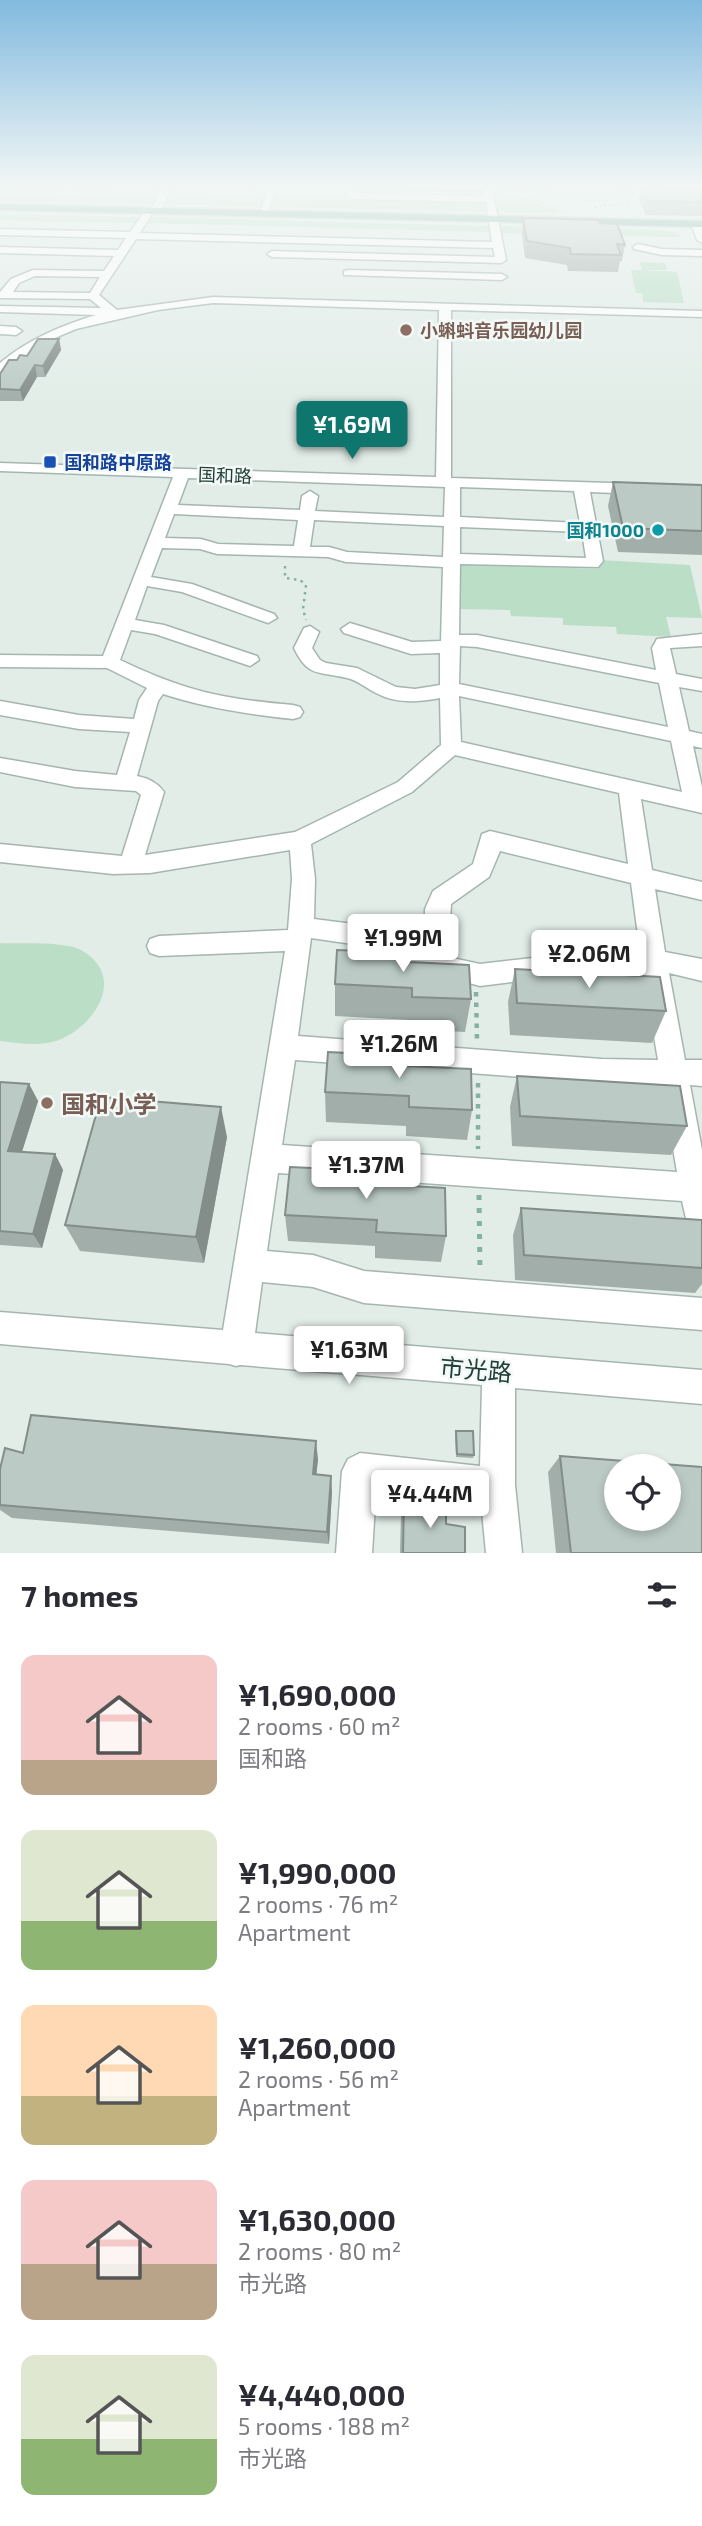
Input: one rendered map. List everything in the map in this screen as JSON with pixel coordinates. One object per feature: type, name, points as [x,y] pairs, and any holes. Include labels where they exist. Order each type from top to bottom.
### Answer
[{"type":"street","points":[[93,296],[115,260]]},
{"type":"street","points":[[501,260],[503,293]]},
{"type":"street","points":[[0,277],[19,278],[35,273],[107,274]]},
{"type":"street","points":[[348,273],[702,314]]},
{"type":"street","points":[[3,300],[19,278]]},
{"type":"street","points":[[0,369],[43,340],[113,313],[213,300],[445,307],[503,293]]},
{"type":"street","points":[[3,300],[93,296],[113,313]]},
{"type":"street","points":[[3,300],[113,313]]},
{"type":"street","points":[[445,307],[448,482],[452,523],[449,689],[451,747]]},
{"type":"street","points":[[0,330],[16,331]]},
{"type":"street","name":"国和路","points":[[0,467],[661,489]]},
{"type":"street","points":[[110,662],[182,473]]},
{"type":"street","points":[[156,543],[329,552],[346,557],[587,565],[595,561],[581,486]]},
{"type":"street","points":[[300,551],[310,496]]},
{"type":"street","points":[[168,509],[588,528]]},
{"type":"street","points":[[141,580],[186,588],[268,618]]},
{"type":"street","points":[[125,624],[158,629],[250,660]]},
{"type":"street","points":[[350,629],[411,648],[477,641],[702,685]]},
{"type":"street","points":[[310,632],[303,648],[306,656],[321,668],[358,674],[387,692],[420,695],[449,689],[702,741]]},
{"type":"street","points":[[451,747],[699,804],[661,648],[663,643],[702,640]]},
{"type":"street","points":[[0,661],[110,662],[159,686],[238,708],[293,712]]},
{"type":"street","points":[[125,783],[149,700],[159,686]]},
{"type":"street","points":[[0,708],[79,722],[141,726]]},
{"type":"street","points":[[0,853],[150,864],[299,840],[405,787],[451,747]]},
{"type":"street","points":[[0,765],[75,779],[140,784],[153,792],[131,864]]},
{"type":"street","points":[[629,790],[654,962],[689,1073],[702,1229]]},
{"type":"street","points":[[236,1350],[298,934],[305,863],[299,840]]},
{"type":"street","points":[[436,963],[438,909],[441,898],[480,875],[489,855],[490,840],[702,891]]},
{"type":"street","points":[[159,946],[327,929],[369,936],[466,974],[480,975],[613,959],[702,970]]},
{"type":"street","points":[[283,1047],[602,1071],[689,1073]]},
{"type":"street","points":[[266,1158],[698,1188]]},
{"type":"street","points":[[249,1265],[313,1271],[364,1287],[702,1314]]},
{"type":"street","name":"市光路","points":[[0,1328],[236,1350],[702,1387]]},
{"type":"street","points":[[499,1371],[497,1485],[504,1553]]},
{"type":"street","points":[[354,1553],[360,1471],[497,1485]]},
{"type":"path","points":[[273,550],[284,564],[285,578],[300,580],[306,585],[303,609],[310,632]]},
{"type":"path","points":[[478,1172],[481,1298]]},
{"type":"green space","points":[[640,262],[665,263],[667,270],[644,270],[677,272],[684,303],[643,302],[642,293],[636,293],[631,270],[642,270]]},
{"type":"green space","points":[[599,560],[690,565],[702,618],[666,617],[671,637],[617,634],[616,627],[563,625],[563,618],[511,616],[510,610],[459,609],[459,564],[599,569]]},
{"type":"green space","points":[[0,943],[73,947],[95,961],[102,973],[104,986],[101,999],[85,1023],[72,1033],[52,1042],[37,1044],[0,1041]]},
{"type":"building","points":[[38,339],[59,339],[43,366],[35,365],[20,390],[0,389],[0,374],[9,360],[17,360],[20,355],[27,356]]},
{"type":"building","points":[[613,482],[702,485],[702,531],[623,528]]},
{"type":"building","points":[[337,950],[410,953],[410,962],[469,965],[471,999],[412,997],[412,988],[335,984]]},
{"type":"building","points":[[515,969],[660,977],[666,1011],[517,1003]]},
{"type":"building","points":[[328,1052],[406,1056],[406,1066],[471,1069],[472,1110],[409,1107],[409,1096],[325,1092]]},
{"type":"building","points":[[517,1076],[680,1086],[687,1126],[520,1116]]},
{"type":"building","points":[[0,1082],[29,1084],[8,1151],[55,1154],[33,1234],[0,1231]]},
{"type":"building","points":[[101,1097],[221,1107],[196,1237],[65,1225]]},
{"type":"building","points":[[290,1167],[375,1171],[375,1184],[445,1188],[446,1236],[376,1232],[377,1220],[285,1215]]},
{"type":"building","points":[[521,1208],[702,1220],[702,1268],[524,1255]]},
{"type":"building","points":[[31,1415],[316,1441],[313,1474],[331,1476],[327,1532],[0,1505],[0,1469],[5,1448],[23,1453]]},
{"type":"building","points":[[456,1431],[473,1431],[474,1455],[457,1454]]},
{"type":"building","points":[[560,1456],[604,1459],[604,1531],[681,1531],[681,1465],[702,1467],[702,1553],[571,1553]]},
{"type":"building","points":[[404,1500],[446,1503],[446,1524],[465,1527],[465,1553],[403,1553]]},
{"type":"place","name":"小蝌蚪音乐园幼儿园","points":[[406,330]]},
{"type":"place","name":"国和路中原路","points":[[50,462]]},
{"type":"place","name":"国和1000","points":[[658,530]]},
{"type":"place","name":"国和小学","points":[[47,1103]]}]
